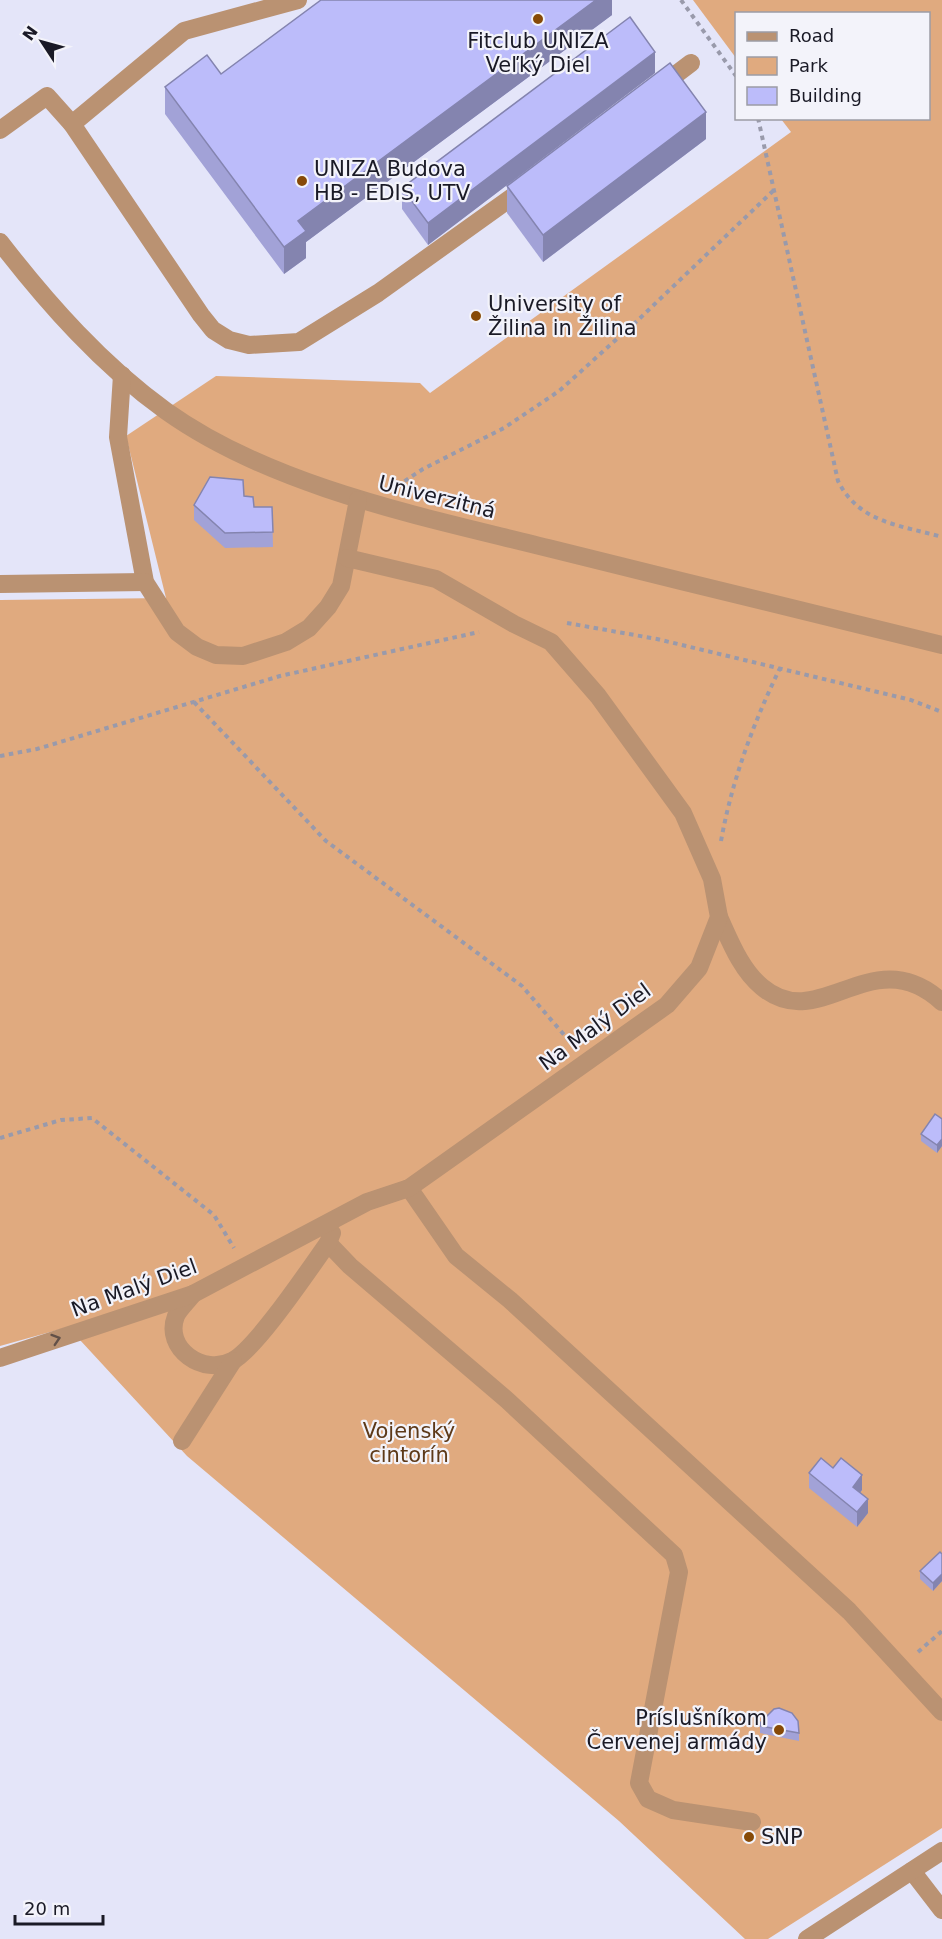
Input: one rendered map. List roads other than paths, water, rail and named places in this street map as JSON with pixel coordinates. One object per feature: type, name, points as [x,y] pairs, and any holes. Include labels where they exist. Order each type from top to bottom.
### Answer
[{"type":"street","points":[[72,124],[184,31],[298,0]]},
{"type":"street","points":[[644,99],[691,63]]},
{"type":"street","points":[[0,130],[47,96],[72,124],[213,330],[229,340],[249,345],[299,342],[378,293],[538,177]]},
{"type":"street","name":"Univerzitná","points":[[0,242],[72,328],[122,375],[168,412],[242,454],[358,500],[942,645]]},
{"type":"street","points":[[122,375],[118,437],[146,582],[177,632],[197,647],[216,655],[243,656],[286,642],[309,628],[328,607],[341,586],[358,500]]},
{"type":"street","points":[[347,558],[436,579],[514,624],[552,642],[597,696],[682,813],[712,879],[719,917],[741,963],[762,988],[790,1002],[818,1000],[877,978],[907,981],[930,992],[942,1002]]},
{"type":"street","points":[[0,584],[146,582]]},
{"type":"street","name":"Na Malý Diel","points":[[0,1358],[193,1294],[367,1202],[409,1188],[667,1005],[699,968],[719,917]]},
{"type":"street","points":[[409,1188],[456,1256],[510,1300],[840,1603],[942,1712]]},
{"type":"street","points":[[182,1441],[233,1361],[261,1332],[328,1243],[337,1217]]},
{"type":"street","points":[[328,1243],[507,1400],[674,1555],[679,1572],[639,1784],[648,1799],[673,1810],[752,1822]]},
{"type":"street","points":[[193,1294],[176,1316],[175,1336],[181,1350],[191,1360],[203,1365],[216,1366],[233,1361]]},
{"type":"street","points":[[807,1939],[942,1851]]},
{"type":"street","points":[[912,1871],[942,1910]]},
{"type":"place","name":"Fitclub UNIZA Veľký Diel","points":[[538,19]]},
{"type":"place","name":"UNIZA Budova HB - EDIS, UTV","points":[[302,181]]},
{"type":"place","name":"University of Žilina in Žilina","points":[[476,316]]},
{"type":"place","name":"Príslušníkom Červenej armády","points":[[779,1730]]},
{"type":"place","name":"SNP","points":[[749,1837]]},
{"type":"park label","name":"Vojenský cintorín","points":[[409,1443]]}]
